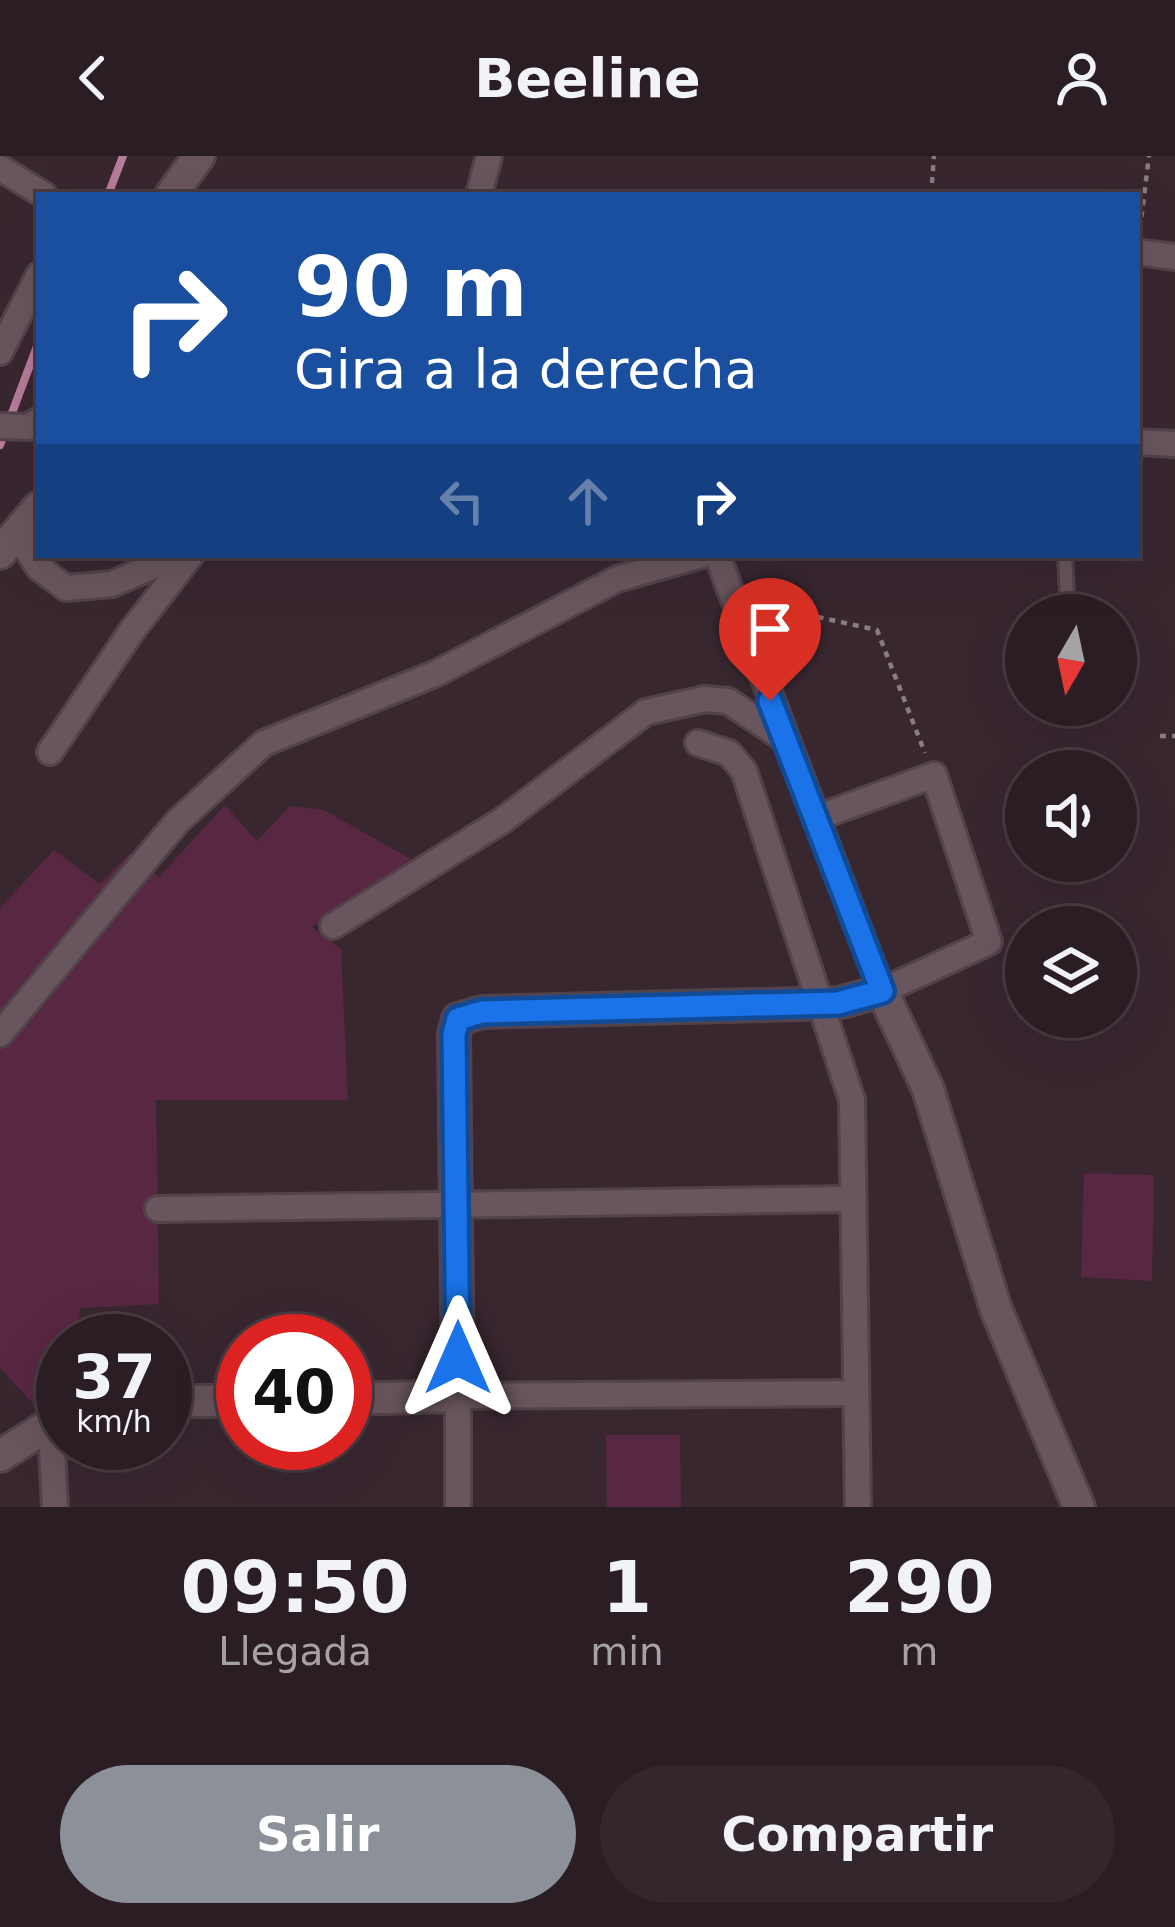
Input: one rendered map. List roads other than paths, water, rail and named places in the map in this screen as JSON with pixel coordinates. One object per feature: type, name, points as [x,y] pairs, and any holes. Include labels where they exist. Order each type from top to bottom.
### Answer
[{"type":"street","points":[[173,192],[199,156]]},
{"type":"street","points":[[480,192],[489,156]]},
{"type":"street","points":[[0,168],[39,192]]},
{"type":"street","points":[[1140,252],[1175,257]]},
{"type":"street","points":[[0,352],[36,281]]},
{"type":"street","points":[[0,427],[28,427],[36,422]]},
{"type":"street","points":[[1140,442],[1175,444]]},
{"type":"street","points":[[36,510],[9,544],[66,588],[112,584],[172,558]]},
{"type":"street","points":[[50,752],[131,632],[189,558]]},
{"type":"street","points":[[0,1034],[178,821],[264,743],[437,673],[616,579],[691,558]]},
{"type":"street","points":[[718,558],[782,738],[882,991],[928,1088],[996,1309],[1079,1507]]},
{"type":"street","points":[[333,926],[503,820],[646,712],[705,700],[728,701],[782,738]]},
{"type":"street","points":[[698,742],[729,753],[744,771],[824,1003],[852,1100],[858,1507]]},
{"type":"street","points":[[458,1507],[454,1034],[458,1019],[482,1012],[824,1003],[882,991],[989,942],[934,775],[816,818]]},
{"type":"street","points":[[158,1209],[853,1199]]},
{"type":"street","points":[[372,1398],[856,1393]]},
{"type":"street","points":[[0,1456],[36,1435]]},
{"type":"street","points":[[55,1507],[56,1470]]},
{"type":"lane","points":[[1065,558],[1066,594]]},
{"type":"waterway","points":[[109,192],[123,156]]},
{"type":"waterway","points":[[0,445],[36,349]]}]
